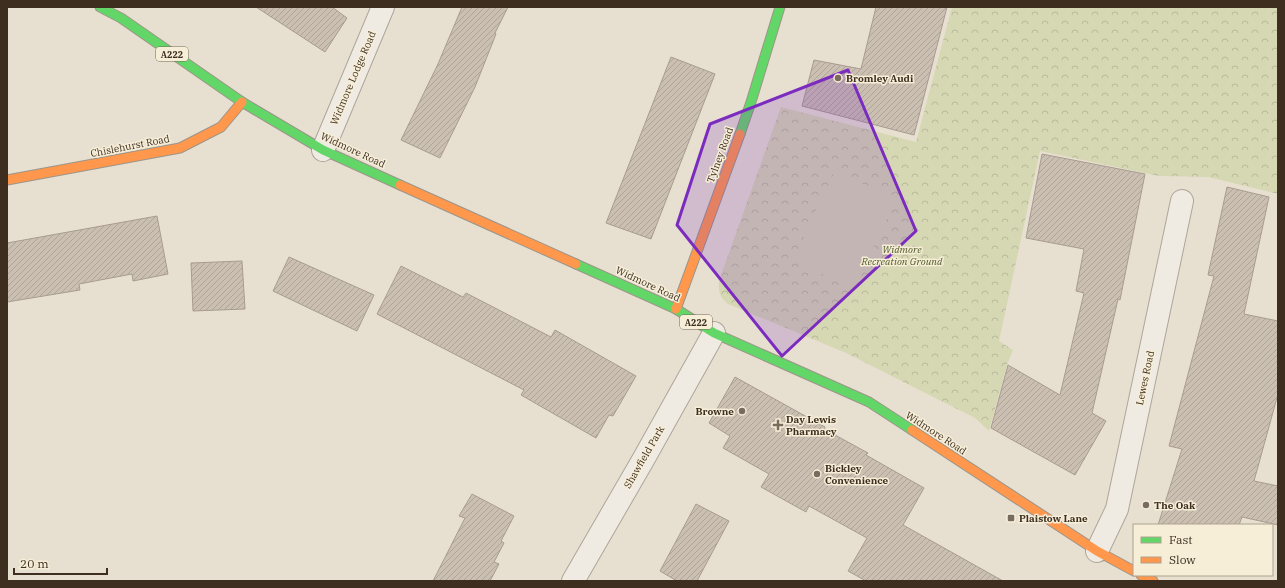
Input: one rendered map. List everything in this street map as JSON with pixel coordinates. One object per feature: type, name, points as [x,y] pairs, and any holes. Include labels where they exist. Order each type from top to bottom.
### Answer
[{"type":"main road","name":"A222","points":[[100,7],[121,18],[242,102]]},
{"type":"main road","name":"Tylney Road","points":[[676,309],[751,102],[780,7]]},
{"type":"main road","name":"Widmore Road","points":[[242,102],[323,150],[676,309],[714,333],[869,402],[1097,551],[1133,570]]},
{"type":"main road","name":"Chislehurst Road","points":[[7,180],[180,148],[221,127],[242,102]]},
{"type":"main road","points":[[1143,576],[1153,581]]},
{"type":"street","name":"Widmore Lodge Road","points":[[323,150],[383,7]]},
{"type":"street","name":"Lewes Road","points":[[1097,551],[1117,509],[1182,201]]},
{"type":"street","name":"Shawfield Park","points":[[572,581],[643,460],[714,333]]},
{"type":"highlighted area","points":[[848,70],[916,231],[782,356],[677,225],[710,124]]},
{"type":"green space","name":"Widmore Recreation Ground","points":[[952,7],[1278,7],[1278,194],[1208,177],[1159,176],[1040,151],[999,341],[1013,350],[1007,365],[989,431],[975,418],[846,353],[728,304],[721,297],[719,288],[719,281],[781,107],[916,142]]},
{"type":"green space","points":[[835,171],[896,199],[854,289],[793,260]]},
{"type":"building","points":[[256,7],[332,7],[347,18],[325,52]]},
{"type":"building","points":[[462,7],[508,7],[495,33],[496,34],[475,87],[440,158],[401,140],[438,64]]},
{"type":"building","points":[[876,7],[947,7],[914,135],[802,106],[814,60],[861,69]]},
{"type":"building","points":[[671,57],[715,74],[651,239],[606,223]]},
{"type":"building","points":[[1042,154],[1145,174],[1120,300],[1118,299],[1092,413],[1106,421],[1075,475],[991,428],[1008,365],[1060,395],[1084,293],[1076,291],[1084,249],[1026,238]]},
{"type":"building","points":[[1227,187],[1269,197],[1244,314],[1278,321],[1278,394],[1254,481],[1278,486],[1278,525],[1242,517],[1239,524],[1158,524],[1182,449],[1169,446],[1214,276],[1208,275]]},
{"type":"building","points":[[157,216],[168,274],[133,281],[132,274],[79,284],[80,290],[7,302],[7,243]]},
{"type":"building","points":[[289,257],[374,295],[357,331],[273,291]]},
{"type":"building","points":[[242,261],[245,309],[193,311],[191,263]]},
{"type":"building","points":[[401,266],[463,297],[466,293],[551,337],[555,330],[636,376],[613,416],[609,415],[596,438],[521,395],[524,390],[377,314]]},
{"type":"building","points":[[735,377],[825,427],[824,429],[868,453],[866,455],[924,488],[903,525],[1003,581],[866,581],[848,571],[867,538],[809,506],[806,512],[761,487],[769,474],[723,448],[730,436],[709,423]]},
{"type":"building","points":[[472,494],[514,516],[501,541],[504,543],[494,562],[499,564],[490,581],[433,581],[465,518],[459,516]]},
{"type":"building","points":[[696,504],[729,521],[697,581],[677,581],[660,571]]},
{"type":"traffic: fast","points":[[100,7],[121,18],[242,102],[323,150],[400,185]]},
{"type":"traffic: fast","points":[[740,134],[780,7]]},
{"type":"traffic: fast","points":[[576,264],[676,309],[714,333],[869,402],[912,430]]},
{"type":"traffic: slow","points":[[7,180],[180,148],[221,127],[242,102]]},
{"type":"traffic: slow","points":[[676,309],[740,134]]},
{"type":"traffic: slow","points":[[400,185],[576,264]]},
{"type":"traffic: slow","points":[[912,430],[1097,551],[1133,570]]},
{"type":"traffic: slow","points":[[1143,576],[1153,581]]},
{"type":"place","name":"Bromley Audi","points":[[838,78]]},
{"type":"place","name":"Browne","points":[[742,411]]},
{"type":"place","name":"Day Lewis Pharmacy","points":[[778,425]]},
{"type":"place","name":"Bickley Convenience","points":[[817,474]]},
{"type":"place","name":"The Oak","points":[[1146,505]]},
{"type":"place","name":"Plaistow Lane","points":[[1011,518]]}]
